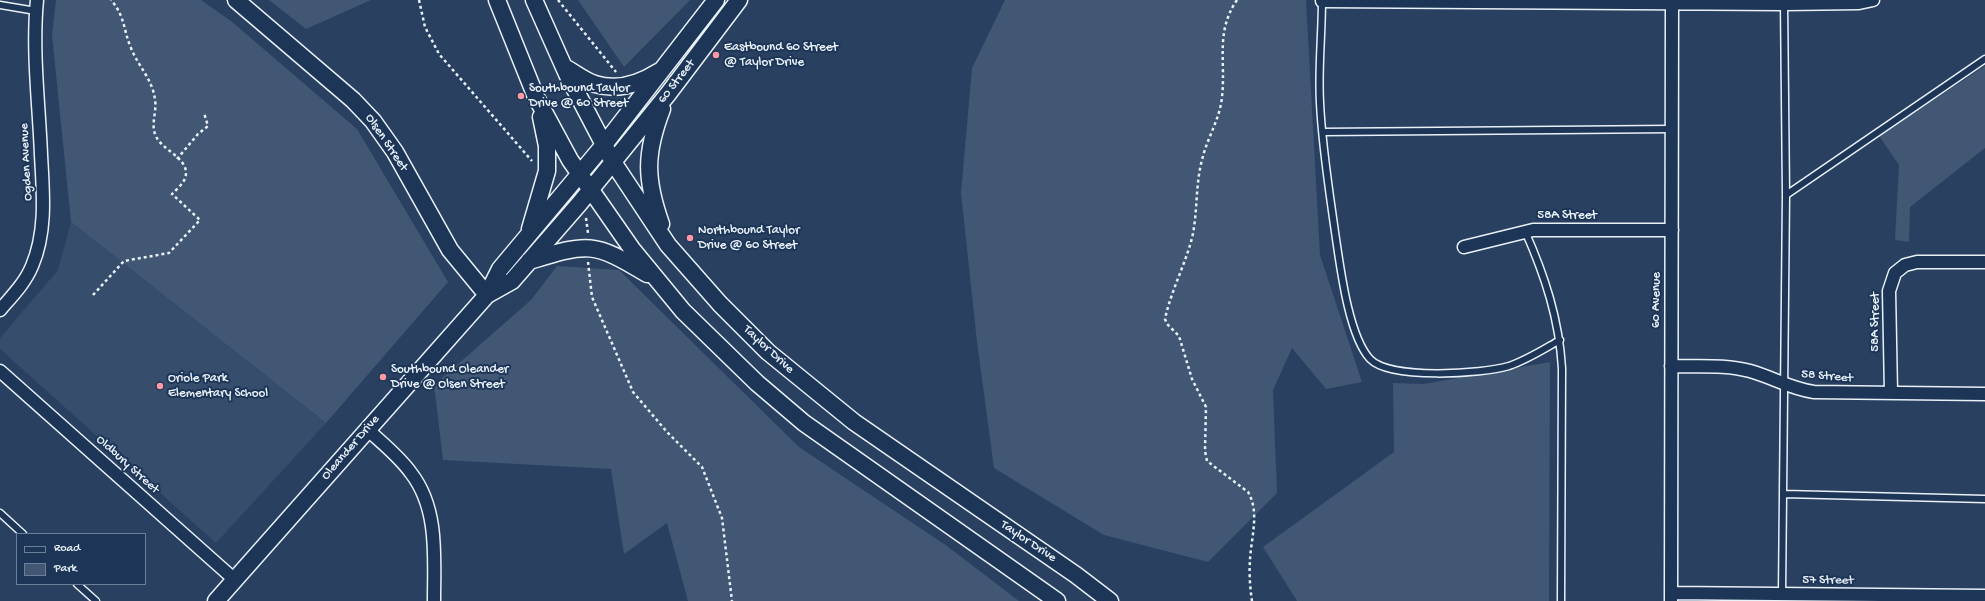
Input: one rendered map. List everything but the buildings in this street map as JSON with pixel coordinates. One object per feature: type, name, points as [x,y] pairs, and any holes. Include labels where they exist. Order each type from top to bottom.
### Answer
[{"type":"main road","name":"Olsen Street","points":[[236,0],[353,100],[374,121],[395,152],[450,250],[488,295]]},
{"type":"main road","points":[[497,0],[536,97],[580,175],[655,279],[716,345],[804,423],[1057,601]]},
{"type":"main road","name":"Taylor Drive","points":[[534,0],[564,67],[603,146],[668,245],[720,304],[768,352],[811,389],[854,422],[1076,575],[1110,601]]},
{"type":"main road","name":"60 Street","points":[[580,175],[716,0]]},
{"type":"main road","name":"60 Street","points":[[590,190],[668,94],[739,0]]},
{"type":"main road","points":[[564,67],[594,84],[617,86],[644,80],[663,69]]},
{"type":"main road","points":[[668,94],[652,140],[649,173],[651,196],[668,245]]},
{"type":"main road","points":[[528,236],[544,184],[548,159],[545,133],[536,97]]},
{"type":"main road","name":"Oleander Drive","points":[[488,295],[500,268],[580,175]]},
{"type":"main road","name":"Oleander Drive","points":[[216,601],[367,429],[488,295],[512,281],[590,190]]},
{"type":"main road","points":[[529,261],[567,250],[593,248],[608,251],[655,279]]},
{"type":"street","points":[[1322,1],[1784,2],[1854,4],[1873,0]]},
{"type":"street","name":"60 Avenue","points":[[1671,597],[1672,2]]},
{"type":"street","name":"Ogden Avenue","points":[[0,310],[19,288],[32,267],[39,244],[43,222],[43,192],[36,52],[36,6]]},
{"type":"street","name":"58A Street","points":[[1464,248],[1525,231],[1672,230]]},
{"type":"street","name":"58A Street","points":[[1891,393],[1889,291],[1895,273],[1905,265],[1917,262],[1985,262]]},
{"type":"street","name":"58 Street","points":[[1671,366],[1731,367],[1751,371],[1784,384],[1814,392],[1985,394]]},
{"type":"street","name":"Oldbury Street","points":[[0,371],[235,580]]},
{"type":"street","points":[[367,429],[400,459],[412,473],[419,484],[427,504],[433,530],[434,601]]},
{"type":"street","name":"57 Street","points":[[1671,597],[1782,594],[1985,596]]},
{"type":"lane","points":[[1322,1],[1320,102],[1327,179],[1345,294],[1360,345],[1371,360],[1383,368],[1403,372],[1428,374],[1495,368],[1518,362],[1560,340]]},
{"type":"lane","points":[[1782,594],[1786,195],[1784,2]]},
{"type":"lane","points":[[0,5],[36,6]]},
{"type":"lane","points":[[1786,195],[1985,60]]},
{"type":"lane","points":[[1323,132],[1672,129]]},
{"type":"lane","points":[[1525,231],[1554,307],[1560,340],[1562,368],[1561,601]]},
{"type":"lane","points":[[1784,494],[1985,499]]},
{"type":"lane","points":[[0,513],[21,533]]},
{"type":"lane","points":[[78,585],[96,601]]},
{"type":"path","points":[[93,295],[124,261],[169,253],[200,220],[172,194],[183,182],[186,175],[184,166],[160,142],[155,134],[154,93],[150,82],[131,48],[120,12],[111,0]]},
{"type":"path","points":[[419,0],[425,27],[439,54],[535,164]]},
{"type":"path","points":[[558,0],[586,37],[614,67],[618,79]]},
{"type":"path","points":[[1237,0],[1224,28],[1222,95],[1220,110],[1198,173],[1192,239],[1165,319],[1167,324],[1179,336],[1192,379],[1206,407],[1204,451],[1207,461],[1248,492],[1251,498],[1254,510],[1250,562],[1252,601]]},
{"type":"path","points":[[177,158],[198,134],[208,126],[204,113]]},
{"type":"path","points":[[586,215],[589,240]]},
{"type":"path","points":[[588,258],[592,296],[633,392],[667,432],[702,467],[722,518],[732,601]]},
{"type":"shaded area","name":"Oriole Park Elementary School","points":[[71,222],[326,423],[216,543],[0,349],[0,338],[58,270]]},
{"type":"green space","points":[[56,0],[201,0],[231,21],[357,129],[448,282],[326,423],[71,222],[52,35]]},
{"type":"green space","points":[[269,0],[371,0],[306,29]]},
{"type":"green space","points":[[578,0],[690,0],[624,67]]},
{"type":"green space","points":[[1005,0],[1306,0],[1320,255],[1362,382],[1326,389],[1292,348],[1273,390],[1277,493],[1208,562],[1104,535],[994,468],[977,342],[961,193],[972,68]]},
{"type":"green space","points":[[1985,66],[1985,148],[1910,207],[1909,242],[1895,240],[1899,165],[1879,136]]},
{"type":"green space","points":[[557,266],[619,270],[799,447],[947,546],[1019,601],[688,601],[667,523],[624,554],[611,469],[443,460],[434,385],[531,300]]},
{"type":"green space","points":[[1550,362],[1549,601],[1297,601],[1263,547],[1394,452],[1393,383],[1424,384]]},
{"type":"place","name":"Eastbound 60 Street @ Taylor Drive","points":[[716,55]]},
{"type":"place","name":"Southbound Taylor Drive @ 60 Street","points":[[521,96]]},
{"type":"place","name":"Northbound Taylor Drive @ 60 Street","points":[[690,238]]},
{"type":"place","name":"Southbound Oleander Drive @ Olsen Street","points":[[383,377]]},
{"type":"place","name":"Oriole Park Elementary School","points":[[160,386]]}]
